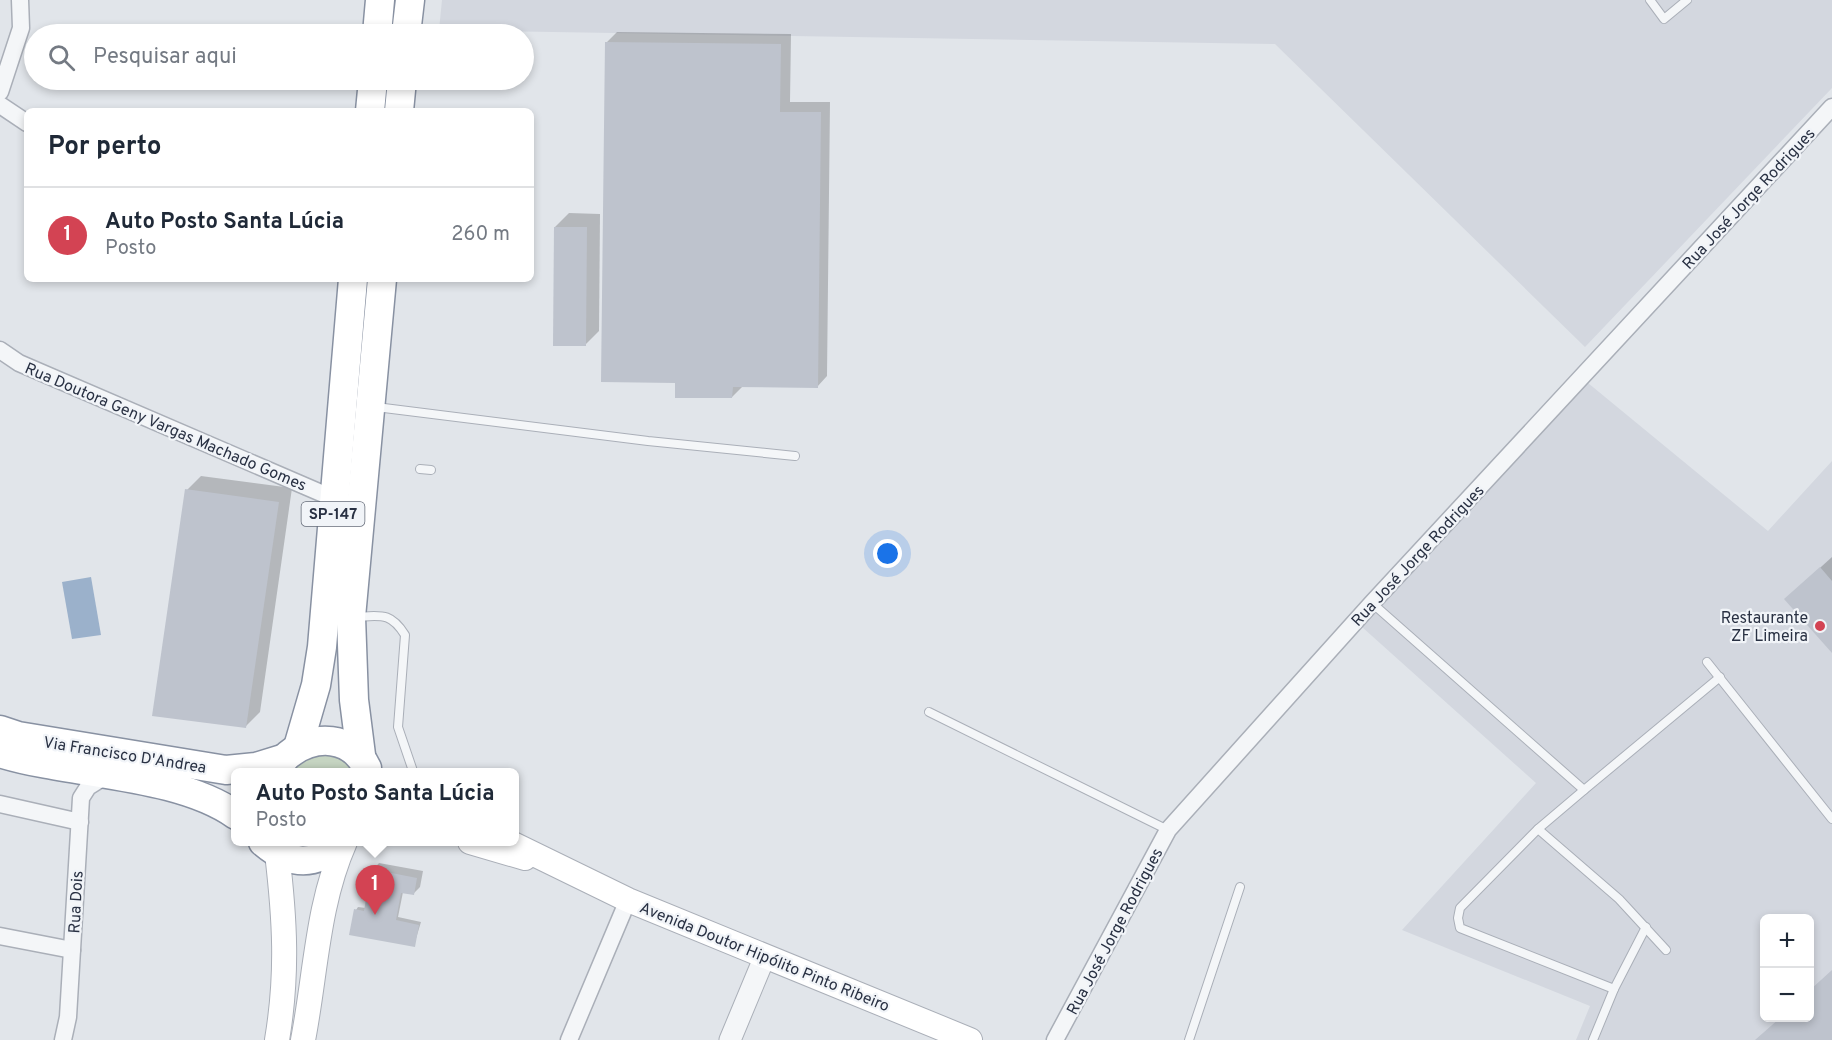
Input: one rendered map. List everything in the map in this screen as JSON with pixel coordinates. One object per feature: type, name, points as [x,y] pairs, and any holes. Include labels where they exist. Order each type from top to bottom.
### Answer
[{"type":"highway","points":[[378,24],[380,0]]},
{"type":"highway","points":[[407,24],[410,0]]},
{"type":"highway","points":[[370,108],[372,90]]},
{"type":"highway","points":[[399,108],[401,90]]},
{"type":"highway","name":"SP-147","points":[[285,759],[316,686],[353,282]]},
{"type":"highway","name":"SP-147","points":[[365,764],[351,670],[351,618],[382,282]]},
{"type":"highway","name":"Via Francisco D'Andrea","points":[[0,730],[18,736],[231,769]]},
{"type":"highway","name":"Via Francisco D'Andrea","points":[[246,768],[285,759],[318,740],[333,741],[349,747],[365,764]]},
{"type":"highway","name":"Via Francisco D'Andrea","points":[[0,753],[184,791],[216,801],[231,812]]},
{"type":"highway","points":[[270,848],[289,859],[317,859],[338,846]]},
{"type":"main road","points":[[303,1040],[322,911],[342,846]]},
{"type":"main road","name":"Avenida Doutor Hipólito Pinto Ribeiro","points":[[484,846],[562,869]]},
{"type":"main road","name":"Avenida Doutor Hipólito Pinto Ribeiro","points":[[517,846],[628,900],[970,1040]]},
{"type":"main road","points":[[270,848],[286,949],[283,1006],[277,1040]]},
{"type":"street","points":[[0,92],[21,28],[20,0]]},
{"type":"street","points":[[0,105],[24,121]]},
{"type":"street","name":"Rua José Jorge Rodrigues","points":[[1055,1040],[1168,830],[1372,603],[1832,107]]},
{"type":"street","name":"Rua Doutora Geny Vargas Machado Gomes","points":[[0,350],[19,363],[334,499]]},
{"type":"street","name":"Rua Dois","points":[[63,1040],[68,1017],[81,798],[88,788],[107,775]]},
{"type":"street","points":[[0,804],[80,822]]},
{"type":"street","points":[[568,1040],[628,900]]},
{"type":"street","points":[[0,936],[72,950]]},
{"type":"street","points":[[730,1040],[765,956]]},
{"type":"lane","points":[[1650,0],[1664,19],[1687,0]]},
{"type":"lane","points":[[369,406],[648,441],[795,456]]},
{"type":"lane","points":[[420,469],[431,470]]},
{"type":"lane","points":[[1372,603],[1584,790]]},
{"type":"lane","points":[[351,618],[386,616],[397,622],[405,635],[398,727],[412,768]]},
{"type":"lane","points":[[1707,662],[1832,819]]},
{"type":"lane","points":[[1614,989],[1460,928],[1458,918],[1460,908],[1538,829],[1720,677]]},
{"type":"lane","points":[[929,712],[1168,830]]},
{"type":"lane","points":[[1538,829],[1619,900],[1666,950]]},
{"type":"lane","points":[[1189,1040],[1240,887]]},
{"type":"lane","points":[[1593,1040],[1614,989],[1646,927]]},
{"type":"shaded area","points":[[442,0],[1832,0],[1832,88],[1585,347],[1275,44],[534,32],[534,24],[440,24]]},
{"type":"shaded area","points":[[1588,383],[1768,531],[1832,461],[1832,1040],[1576,1040],[1590,1006],[1402,930],[1536,783],[1362,627]]},
{"type":"green space","points":[[334,753],[349,761],[355,768],[293,768],[303,758]]},
{"type":"water","points":[[91,577],[101,635],[72,639],[62,582]]},
{"type":"building","points":[[605,42],[781,44],[780,112],[821,112],[818,388],[733,387],[732,398],[675,398],[675,383],[601,382]]},
{"type":"building","points":[[554,227],[587,227],[586,346],[553,346]]},
{"type":"building","points":[[185,489],[279,502],[246,728],[152,716]]},
{"type":"building","name":"Restaurante ZF Limeira","points":[[1820,567],[1832,581],[1832,653],[1784,599]]},
{"type":"building","points":[[371,869],[417,878],[414,895],[401,893],[396,920],[419,925],[415,947],[349,935],[354,909],[364,911]]},
{"type":"building","points":[[1832,970],[1832,1040],[1755,1040],[1775,1022],[1814,1022],[1814,986]]},
{"type":"place","name":"Restaurante ZF Limeira","points":[[1820,626]]},
{"type":"place","name":"Auto Posto Santa Lúcia","points":[[375,915]]}]
